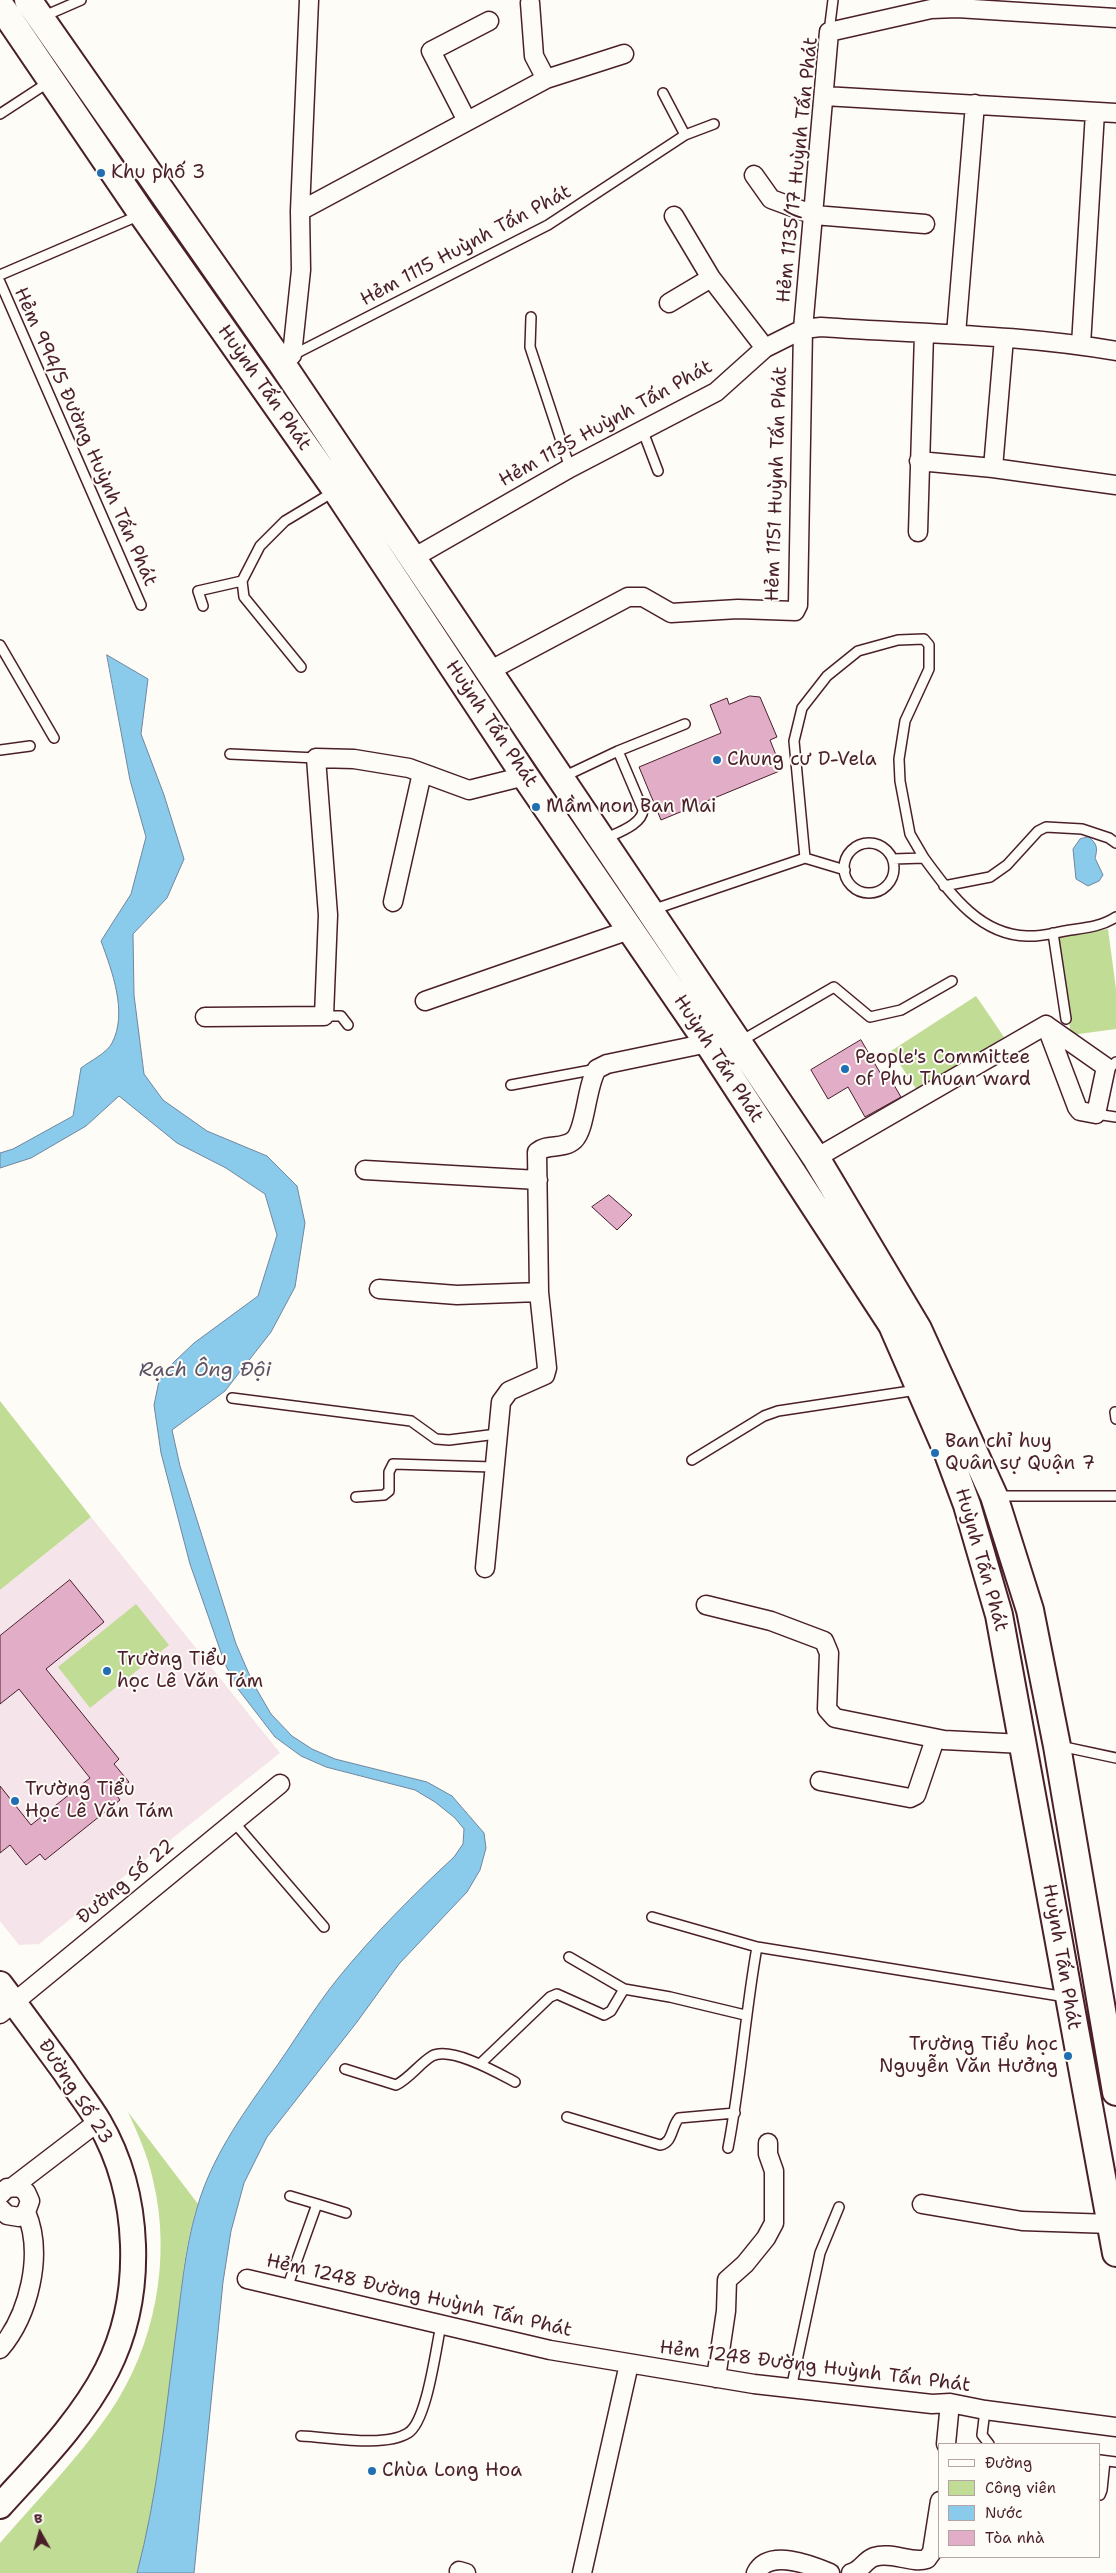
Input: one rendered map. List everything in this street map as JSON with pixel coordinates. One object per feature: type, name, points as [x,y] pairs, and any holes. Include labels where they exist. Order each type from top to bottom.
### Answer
[{"type":"main road","name":"Huỳnh Tấn Phát","points":[[0,5],[142,214],[336,490],[525,776],[738,1043],[816,1158],[918,1329],[994,1496],[1030,1610],[1057,1746],[1099,1994],[1113,2058],[1116,2092]]},
{"type":"main road","name":"Huỳnh Tấn Phát","points":[[34,9],[286,358],[413,558],[602,841],[641,920],[713,1050],[892,1325],[948,1451],[967,1505],[999,1615],[1116,2253]]},
{"type":"main road","points":[[256,376],[286,358]]},
{"type":"main road","points":[[466,687],[489,671]]},
{"type":"main road","points":[[713,1050],[738,1043]]},
{"type":"main road","points":[[792,1172],[816,1158]]},
{"type":"main road","points":[[1069,1997],[1099,1994]]},
{"type":"street","points":[[286,358],[301,270],[300,211],[309,0]]},
{"type":"street","points":[[530,3],[534,56],[546,79]]},
{"type":"street","name":"Hẻm 1135/17 Huỳnh Tấn Phát","points":[[803,329],[829,32],[931,9],[957,8],[1116,18]]},
{"type":"street","points":[[466,119],[431,51],[489,21]]},
{"type":"street","points":[[300,211],[466,119],[546,79],[624,54]]},
{"type":"street","points":[[824,96],[1116,113]]},
{"type":"street","points":[[956,334],[975,104]]},
{"type":"street","points":[[1081,345],[1095,112]]},
{"type":"street","points":[[754,176],[772,199],[814,215],[924,224]]},
{"type":"street","points":[[674,216],[711,278],[765,348]]},
{"type":"street","points":[[669,303],[711,278]]},
{"type":"street","name":"Hẻm 1135 Huỳnh Tấn Phát","points":[[413,558],[570,468],[716,392],[765,348],[803,329],[821,327],[924,334],[956,334],[1081,345],[1116,351]]},
{"type":"street","name":"Hẻm 1151 Huỳnh Tấn Phát","points":[[489,671],[628,597],[643,597],[671,613],[738,609],[795,611],[798,605],[803,329]]},
{"type":"street","points":[[918,532],[924,334]]},
{"type":"street","points":[[993,468],[1004,338]]},
{"type":"street","points":[[919,461],[993,468],[1116,485]]},
{"type":"street","points":[[205,1017],[324,1016],[328,915],[316,758],[354,759],[409,768],[469,790],[525,776]]},
{"type":"street","points":[[393,902],[422,773]]},
{"type":"street","points":[[425,1000],[641,920]]},
{"type":"street","points":[[1046,1026],[1111,1064],[1096,1114],[1080,1111],[1076,1107],[1046,1026]]},
{"type":"street","points":[[816,1158],[1046,1026]]},
{"type":"street","points":[[485,1568],[493,1467],[501,1402],[505,1394],[545,1376],[547,1368],[539,1292],[537,1152],[541,1148],[564,1146],[578,1136],[597,1069],[607,1064],[713,1050]]},
{"type":"street","points":[[365,1170],[538,1180]]},
{"type":"street","points":[[379,1289],[457,1295],[539,1292]]},
{"type":"street","points":[[706,1605],[771,1622],[824,1641],[829,1653],[827,1709],[835,1718],[935,1739],[1023,1744]]},
{"type":"street","points":[[820,1781],[910,1798],[916,1795],[935,1739]]},
{"type":"street","name":"Đường Số 22","points":[[7,2008],[280,1784]]},
{"type":"street","name":"Đường Số 23","points":[[0,1984],[7,2008],[99,2121],[121,2173],[131,2219],[131,2269],[122,2330],[107,2370],[85,2406],[53,2447],[0,2506]]},
{"type":"street","points":[[7,2191],[99,2121]]},
{"type":"street","points":[[716,2378],[726,2311],[727,2280],[746,2264],[766,2238],[774,2223],[774,2171],[768,2154],[768,2144]]},
{"type":"street","points":[[0,2208],[11,2217],[19,2217],[30,2206],[29,2196],[25,2190],[7,2191]]},
{"type":"street","points":[[922,2204],[1022,2221],[1111,2224]]},
{"type":"street","points":[[0,2350],[21,2314],[30,2283],[32,2244],[30,2224],[26,2212]]},
{"type":"street","name":"Hẻm 1248 Đường Huỳnh Tấn Phát","points":[[247,2279],[441,2325],[453,2325],[550,2350],[629,2364],[791,2389],[932,2404],[950,2403],[985,2410],[1116,2427]]},
{"type":"street","points":[[582,2573],[629,2364]]},
{"type":"street","points":[[946,2443],[950,2403]]},
{"type":"street","points":[[851,2573],[875,2557],[901,2556],[917,2560],[927,2559],[932,2552],[938,2514]]},
{"type":"street","points":[[756,2573],[761,2566],[769,2563],[791,2560],[805,2563],[830,2573]]},
{"type":"lane","points":[[34,9],[81,0]]},
{"type":"lane","points":[[829,32],[833,0]]},
{"type":"lane","points":[[0,114],[52,81]]},
{"type":"lane","points":[[663,94],[685,135]]},
{"type":"lane","name":"Hẻm 1115 Huỳnh Tấn Phát","points":[[286,358],[548,225],[685,135],[714,124]]},
{"type":"lane","points":[[0,274],[142,214]]},
{"type":"lane","name":"Hẻm 994/5 Đường Huỳnh Tấn Phát","points":[[0,282],[141,605]]},
{"type":"lane","points":[[531,317],[530,347],[570,468]]},
{"type":"lane","points":[[642,429],[658,471]]},
{"type":"lane","points":[[301,667],[244,597],[242,581],[260,546],[285,521],[336,490]]},
{"type":"lane","points":[[203,606],[198,591],[242,581]]},
{"type":"lane","points":[[805,858],[794,741],[802,708],[827,676],[858,651],[898,640],[924,639],[930,645],[929,670],[905,721],[899,759],[900,781],[910,834],[924,858],[944,886],[967,911],[990,928],[1007,934],[1028,936],[1053,933],[1104,925],[1116,917]]},
{"type":"lane","points":[[0,645],[54,738]]},
{"type":"lane","points":[[560,778],[685,724]]},
{"type":"lane","points":[[0,750],[30,746]]},
{"type":"lane","points":[[602,841],[638,821],[643,810],[618,752]]},
{"type":"lane","points":[[230,754],[316,758]]},
{"type":"lane","points":[[944,886],[990,877],[1007,865],[1038,831],[1046,827],[1082,829],[1109,838],[1116,843]]},
{"type":"lane","points":[[865,844],[882,846],[893,859],[894,868],[888,884],[874,892],[860,891],[852,886],[847,878],[845,860],[850,853],[865,844]]},
{"type":"lane","points":[[641,920],[805,858],[845,870]]},
{"type":"lane","points":[[893,859],[924,858]]},
{"type":"lane","points":[[1053,933],[1066,1019]]},
{"type":"lane","points":[[738,1043],[834,987],[870,1017],[901,1010],[952,981]]},
{"type":"lane","points":[[324,1016],[341,1016],[348,1025]]},
{"type":"lane","points":[[511,1085],[597,1069]]},
{"type":"lane","points":[[1096,1114],[1116,1117]]},
{"type":"lane","points":[[692,1460],[764,1416],[778,1411],[920,1390]]},
{"type":"lane","points":[[232,1398],[411,1421],[436,1439],[449,1440],[497,1434]]},
{"type":"lane","points":[[1115,1412],[1116,1419]]},
{"type":"lane","points":[[356,1498],[384,1495],[389,1491],[389,1472],[393,1464],[493,1467]]},
{"type":"lane","points":[[994,1496],[1116,1496]]},
{"type":"lane","points":[[1057,1746],[1116,1758]]},
{"type":"lane","points":[[234,1821],[324,1926]]},
{"type":"lane","points":[[652,1916],[756,1947],[1069,1997]]},
{"type":"lane","points":[[728,2148],[735,2113],[745,2015],[756,1947]]},
{"type":"lane","points":[[569,1957],[624,1989],[670,1997],[745,2015]]},
{"type":"lane","points":[[480,2064],[550,1997],[556,1994],[604,2015],[611,2011],[624,1989]]},
{"type":"lane","points":[[345,2069],[396,2085],[433,2056],[449,2055],[480,2064],[515,2082]]},
{"type":"lane","points":[[568,2117],[660,2145],[666,2144],[669,2140],[674,2124],[679,2118],[735,2113]]},
{"type":"lane","points":[[290,2196],[346,2213]]},
{"type":"lane","points":[[287,2288],[317,2204]]},
{"type":"lane","points":[[791,2389],[820,2253],[839,2207]]},
{"type":"lane","points":[[301,2436],[378,2440],[396,2438],[409,2433],[420,2417],[441,2325]]},
{"type":"lane","points":[[985,2410],[982,2435],[988,2443]]},
{"type":"lane","points":[[1101,2492],[1102,2461],[1116,2462]]},
{"type":"shaded area","name":"Trường Tiểu học Lê Văn Tám","points":[[91,1517],[280,1753],[39,1944],[19,1945],[0,1921],[0,1590]]},
{"type":"green space","points":[[1108,929],[1116,989],[1116,1029],[1071,1035],[1057,935]]},
{"type":"green space","points":[[976,996],[1004,1037],[919,1093],[891,1051]]},
{"type":"green space","points":[[0,1401],[91,1517],[0,1590]]},
{"type":"green space","points":[[136,1604],[169,1645],[90,1708],[58,1667]]},
{"type":"green space","points":[[128,2112],[198,2204],[189,2236],[160,2455],[137,2573],[0,2573],[0,2543],[71,2463],[110,2412],[126,2386],[148,2330],[156,2300],[161,2240],[153,2180],[139,2137]]},
{"type":"water","name":"Rạch Ông Đội","points":[[107,655],[148,679],[141,734],[164,795],[184,859],[167,898],[133,934],[134,995],[144,1074],[163,1100],[207,1131],[267,1156],[297,1186],[305,1223],[295,1287],[271,1332],[225,1391],[172,1430],[180,1466],[236,1644],[253,1683],[271,1714],[292,1736],[312,1749],[335,1759],[427,1782],[452,1796],[484,1833],[486,1848],[480,1870],[467,1892],[399,1964],[357,2022],[267,2137],[244,2183],[231,2231],[223,2282],[194,2573],[137,2573],[150,2516],[160,2457],[186,2257],[203,2190],[227,2140],[320,2001],[380,1930],[454,1857],[463,1844],[464,1829],[455,1818],[435,1802],[415,1790],[326,1767],[301,1756],[275,1737],[238,1689],[225,1664],[190,1564],[161,1453],[154,1405],[159,1381],[174,1362],[194,1343],[258,1296],[277,1235],[265,1194],[226,1168],[177,1143],[119,1096],[86,1126],[31,1158],[0,1168],[0,1153],[13,1149],[73,1116],[81,1068],[110,1047],[117,1031],[119,1019],[117,992],[101,941],[131,894],[146,837],[130,780]]},
{"type":"water","points":[[1089,837],[1096,846],[1095,858],[1103,875],[1099,881],[1088,886],[1076,879],[1073,849],[1080,839]]},
{"type":"building","name":"Chung cư D-Vela","points":[[750,696],[760,697],[777,737],[770,740],[782,770],[661,820],[639,767],[721,733],[710,705],[727,698],[729,704]]},
{"type":"building","points":[[861,1040],[882,1076],[887,1073],[901,1097],[865,1117],[848,1087],[828,1099],[811,1070]]},
{"type":"building","points":[[609,1195],[632,1215],[617,1230],[592,1207]]},
{"type":"building","points":[[70,1580],[104,1622],[46,1669],[119,1759],[114,1764],[129,1782],[115,1793],[120,1800],[45,1860],[40,1854],[26,1865],[10,1845],[0,1853],[0,1786],[31,1825],[90,1778],[19,1689],[0,1704],[0,1636]]},
{"type":"place","name":"Khu phố 3","points":[[101,173]]},
{"type":"place","name":"Chung cư D-Vela","points":[[717,760]]},
{"type":"place","name":"Mầm non Ban Mai","points":[[536,807]]},
{"type":"place","name":"People's Committee of Phu Thuan ward","points":[[845,1069]]},
{"type":"place","name":"Ban chỉ huy Quân sự Quận 7","points":[[935,1453]]},
{"type":"place","name":"Trường Tiểu học Lê Văn Tám","points":[[107,1671]]},
{"type":"place","name":"Trường Tiểu Học Lê Văn Tám","points":[[15,1801]]},
{"type":"place","name":"Trường Tiểu học Nguyễn Văn Hưởng","points":[[1068,2056]]},
{"type":"place","name":"Chùa Long Hoa","points":[[372,2471]]}]
